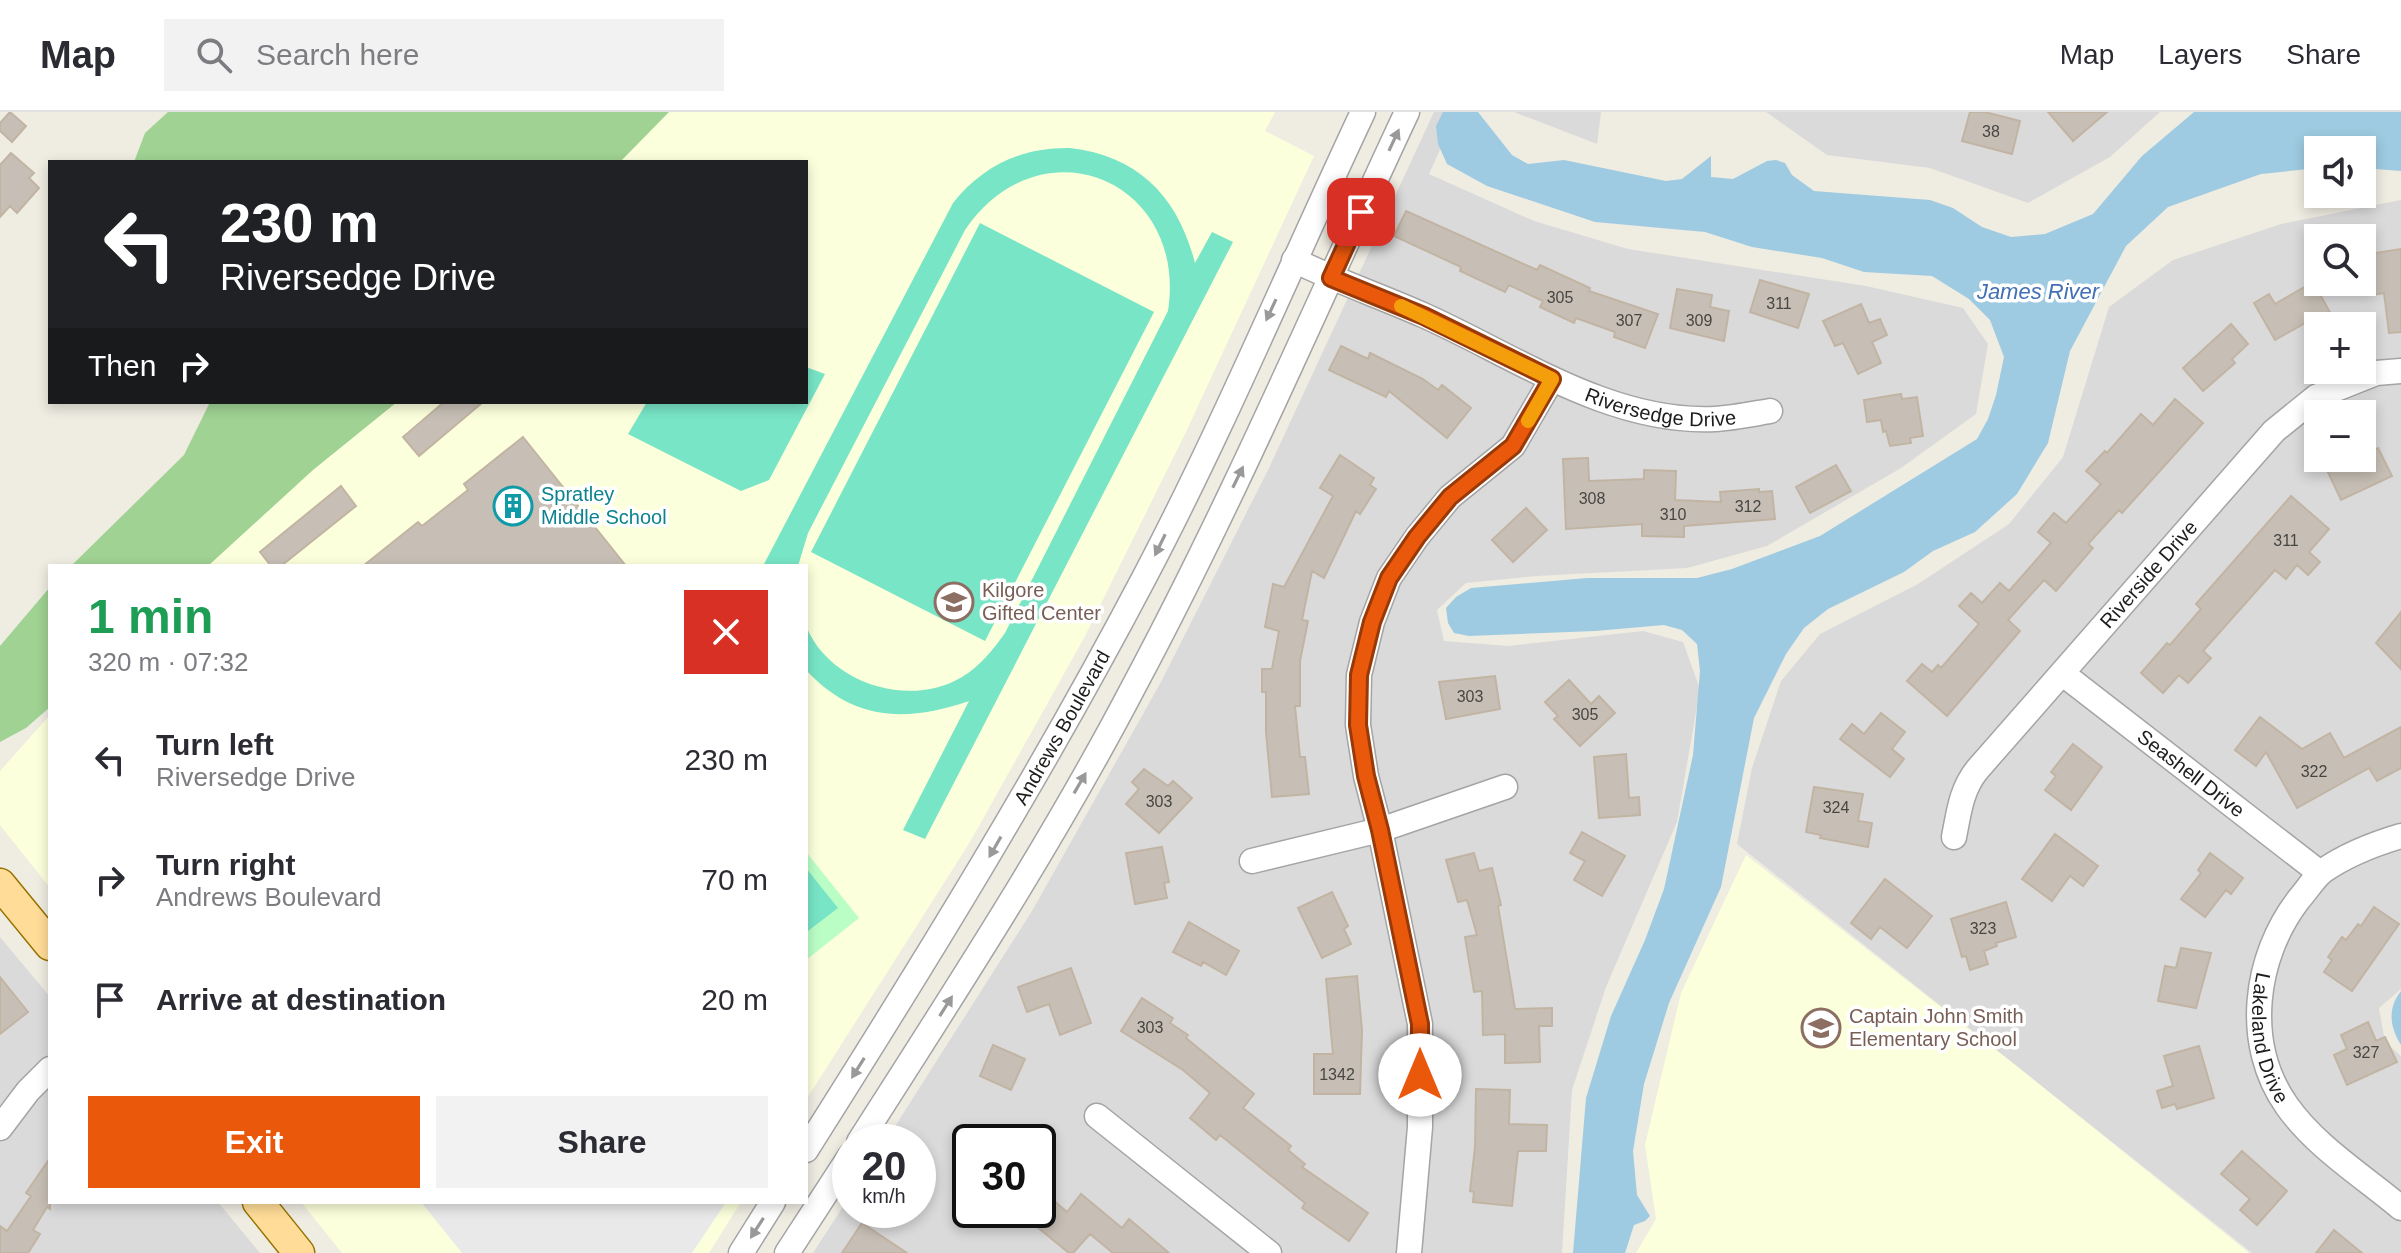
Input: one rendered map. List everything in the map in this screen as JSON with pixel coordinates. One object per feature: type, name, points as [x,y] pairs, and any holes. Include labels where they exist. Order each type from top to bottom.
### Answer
[{"type":"main road","points":[[0,884],[48,943]]},
{"type":"main road","points":[[260,1204],[299,1253]]},
{"type":"street","name":"Andrews Boulevard","points":[[808,1147],[956,912],[1045,761],[1146,575],[1363,112]]},
{"type":"street","name":"Andrews Boulevard","points":[[870,1124],[1000,918],[1133,689],[1246,462],[1407,112]]},
{"type":"street","name":"Riversedge Drive","points":[[1294,260],[1424,316],[1552,379],[1620,405],[1663,416],[1714,419],[1770,411]]},
{"type":"street","name":"Riverside Drive","points":[[1954,837],[1967,782],[2274,431],[2316,397],[2376,373],[2401,371]]},
{"type":"street","points":[[1409,1253],[1420,1127],[1420,1024],[1366,776],[1358,725],[1359,675],[1372,622],[1389,578],[1450,497],[1513,446],[1552,379]]},
{"type":"street","name":"Seashell Drive","points":[[2063,674],[2320,873]]},
{"type":"street","points":[[1252,861],[1380,830],[1505,787]]},
{"type":"street","name":"Lakeland Drive","points":[[2401,836],[2375,845],[2320,873],[2291,910],[2273,944],[2262,980],[2259,1009],[2264,1060],[2273,1082],[2299,1121],[2401,1208]]},
{"type":"street","points":[[0,1128],[28,1091],[48,1071]]},
{"type":"street","points":[[1097,1116],[1269,1253]]},
{"type":"street","points":[[787,1253],[832,1184]]},
{"type":"street","points":[[741,1253],[772,1204]]},
{"type":"shaded area","name":"Kilgore Gifted Center","points":[[588,112],[1275,112],[1265,131],[1314,156],[1185,434],[1084,638],[970,842],[808,1097],[808,564],[185,564],[327,404],[808,404],[808,160],[545,160]]},
{"type":"shaded area","points":[[1434,112],[1457,112],[1429,174],[1534,221],[1628,249],[1866,286],[1963,308],[1988,344],[1976,414],[1901,468],[1767,546],[1687,568],[1466,583],[1437,610],[1444,641],[1509,646],[1643,631],[1683,642],[1700,689],[1677,822],[1606,987],[1572,1090],[1562,1253],[813,1253],[832,1224],[832,1228],[936,1228],[936,1124],[896,1124],[1032,911],[1161,682],[1269,468]]},
{"type":"shaded area","points":[[1514,112],[1601,112],[1597,144]]},
{"type":"shaded area","points":[[1766,112],[2160,112],[2110,157],[2028,203],[1930,168],[1827,155]]},
{"type":"shaded area","points":[[2401,200],[2401,989],[2379,1008],[2385,1042],[2401,1056],[2401,1253],[2252,1253],[1737,844],[1752,768],[1781,681],[1820,634],[1918,584],[2009,524],[2063,457],[2109,307],[2173,260],[2281,224],[2361,208],[2376,208],[2376,205]]},
{"type":"shaded area","points":[[48,717],[48,885],[0,825],[0,771]]},
{"type":"shaded area","name":"Captain John Smith Elementary School","points":[[1746,855],[2249,1253],[1636,1253],[1656,1219],[1645,1145],[1681,993]]},
{"type":"shaded area","points":[[0,937],[48,995],[48,1204],[220,1204],[260,1253],[0,1253]]},
{"type":"shaded area","points":[[303,1204],[740,1204],[709,1253],[342,1253]]},
{"type":"shaded area","points":[[423,1204],[725,1204],[692,1253],[462,1253]]},
{"type":"green space","points":[[168,112],[669,112],[622,160],[135,160],[145,133]]},
{"type":"green space","points":[[1070,148],[1094,153],[1135,170],[1152,184],[1178,218],[1195,263],[1212,232],[1233,242],[925,839],[903,830],[969,701],[946,708],[903,714],[882,713],[843,700],[808,672],[808,630],[817,646],[851,676],[895,690],[918,691],[962,677],[996,646],[1168,311],[1168,265],[1155,227],[1133,199],[1102,180],[1068,172],[1032,177],[996,196],[965,230],[808,533],[799,564],[764,564],[953,203],[977,179],[1004,161],[1052,149]]},
{"type":"green space","points":[[980,223],[1154,312],[985,641],[811,552]]},
{"type":"green space","points":[[808,368],[825,374],[769,480],[741,491],[628,434],[646,404],[808,404]]},
{"type":"green space","points":[[209,404],[395,404],[313,470],[210,564],[73,564],[184,455]]},
{"type":"green space","points":[[48,589],[48,709],[26,728],[0,742],[0,646]]},
{"type":"green space","points":[[808,854],[859,918],[808,958]]},
{"type":"green space","points":[[808,870],[838,908],[808,931]]},
{"type":"water","name":"James River","points":[[1443,112],[1478,112],[1512,155],[1528,164],[1564,160],[1666,181],[1682,179],[1711,156],[1711,177],[1733,179],[1767,161],[1776,160],[1785,163],[1792,175],[1814,191],[1930,200],[1953,208],[1982,227],[2011,237],[2045,234],[2093,214],[2142,156],[2194,112],[2401,112],[2401,171],[2376,169],[2376,136],[2304,136],[2304,169],[2261,174],[2168,207],[2126,246],[2070,351],[2048,443],[2017,494],[1975,532],[1933,551],[1904,572],[1828,609],[1804,628],[1786,654],[1754,718],[1721,887],[1669,1003],[1644,1084],[1633,1151],[1637,1195],[1650,1216],[1634,1225],[1625,1253],[1573,1253],[1586,1098],[1611,1016],[1664,889],[1693,755],[1700,671],[1697,644],[1682,630],[1664,625],[1469,636],[1454,633],[1448,623],[1446,608],[1471,588],[1587,578],[1697,578],[1732,569],[1820,536],[1977,439],[1996,395],[2004,357],[1990,320],[1969,299],[1932,276],[1864,272],[1822,258],[1752,247],[1705,232],[1595,222],[1487,186],[1447,164],[1438,144],[1436,126]]},
{"type":"water","points":[[2401,991],[2401,1045],[2394,1032],[2392,1011]]},
{"type":"building","points":[[10,112],[26,126],[12,142],[0,131],[0,123]]},
{"type":"building","points":[[1970,112],[1985,112],[2020,121],[2012,154],[1962,141]]},
{"type":"building","points":[[2048,112],[2107,112],[2073,141]]},
{"type":"building","points":[[11,153],[34,173],[29,178],[39,188],[17,213],[10,206],[0,217],[0,165]]},
{"type":"building","points":[[1406,211],[1537,270],[1540,265],[1590,288],[1589,291],[1658,314],[1645,348],[1614,337],[1615,332],[1576,318],[1574,323],[1540,307],[1543,301],[1509,285],[1505,292],[1460,271],[1461,267],[1394,236]]},
{"type":"building","points":[[2401,249],[2401,332],[2389,333],[2384,293],[2376,294],[2376,253]]},
{"type":"building","points":[[1760,280],[1809,294],[1798,328],[1750,312]]},
{"type":"building","points":[[2304,287],[2304,296],[2321,296],[2330,312],[2304,312],[2304,324],[2275,340],[2254,303],[2269,294],[2275,304]]},
{"type":"building","points":[[1677,289],[1712,295],[1710,307],[1729,311],[1724,341],[1670,328]]},
{"type":"building","points":[[1861,304],[1869,323],[1880,319],[1887,335],[1872,342],[1881,363],[1858,374],[1843,343],[1835,346],[1823,321]]},
{"type":"building","points":[[2231,324],[2248,344],[2232,359],[2235,363],[2203,391],[2183,368]]},
{"type":"building","points":[[1341,346],[1368,359],[1370,353],[1423,379],[1438,390],[1442,385],[1471,408],[1447,438],[1389,391],[1386,397],[1329,370]]},
{"type":"building","points":[[1901,394],[1902,399],[1917,397],[1923,436],[1910,438],[1911,443],[1890,446],[1881,420],[1867,422],[1864,400]]},
{"type":"building","points":[[2175,399],[2203,423],[2122,513],[2119,510],[2088,544],[2093,548],[2056,591],[2044,580],[2008,620],[2020,631],[1947,716],[1907,681],[1922,664],[1932,672],[1938,665],[1941,668],[1979,624],[1959,606],[1971,593],[1982,603],[2000,583],[2009,591],[2051,543],[2038,532],[2054,513],[2066,523],[2101,484],[2086,471],[2105,451],[2107,453],[2141,414],[2153,425]]},
{"type":"building","points":[[442,404],[481,404],[419,456],[403,437]]},
{"type":"building","name":"Spratley Middle School","points":[[523,437],[624,564],[366,564],[418,522],[422,526],[468,490],[464,484]]},
{"type":"building","points":[[2376,449],[2392,476],[2341,500],[2328,472],[2376,472]]},
{"type":"building","points":[[1340,455],[1374,478],[1370,485],[1376,489],[1360,514],[1356,511],[1324,578],[1312,571],[1302,620],[1308,621],[1300,661],[1300,706],[1295,706],[1300,757],[1305,757],[1309,794],[1272,797],[1262,669],[1272,669],[1279,631],[1265,627],[1273,584],[1284,587],[1333,496],[1320,488]]},
{"type":"building","points":[[1588,458],[1589,481],[1644,479],[1644,470],[1676,471],[1675,500],[1721,502],[1720,492],[1772,491],[1775,519],[1684,526],[1684,537],[1642,536],[1642,524],[1566,529],[1563,459]]},
{"type":"building","points":[[1836,465],[1851,491],[1810,513],[1796,487]]},
{"type":"building","points":[[341,486],[356,506],[284,564],[269,564],[260,552]]},
{"type":"building","points":[[2291,496],[2329,529],[2309,552],[2320,562],[2308,575],[2297,565],[2286,579],[2275,570],[2203,651],[2211,658],[2188,683],[2179,675],[2163,693],[2141,673],[2201,609],[2196,604]]},
{"type":"building","points":[[1526,508],[1547,530],[1513,562],[1492,540]]},
{"type":"building","points":[[2401,612],[2401,669],[2376,643]]},
{"type":"building","points":[[1495,676],[1500,709],[1446,719],[1439,682]]},
{"type":"building","points":[[1569,680],[1591,704],[1599,696],[1615,713],[1580,746],[1554,719],[1558,716],[1545,702]]},
{"type":"building","points":[[1881,713],[1905,732],[1892,749],[1904,759],[1890,777],[1840,739],[1852,724],[1864,734]]},
{"type":"building","points":[[2260,717],[2302,749],[2330,733],[2344,758],[2401,727],[2401,768],[2377,781],[2369,768],[2297,808],[2266,752],[2256,766],[2235,750]]},
{"type":"building","points":[[2073,744],[2102,767],[2071,810],[2045,790],[2056,776],[2051,772]]},
{"type":"building","points":[[1626,754],[1629,798],[1639,797],[1640,815],[1599,818],[1594,757]]},
{"type":"building","points":[[1144,769],[1168,786],[1173,781],[1192,798],[1159,833],[1126,804],[1139,789],[1132,782]]},
{"type":"building","points":[[1814,787],[1863,794],[1858,821],[1872,823],[1868,847],[1820,838],[1821,835],[1806,832]]},
{"type":"building","points":[[1582,832],[1625,856],[1602,896],[1574,880],[1585,861],[1570,853]]},
{"type":"building","points":[[2055,834],[2098,866],[2083,886],[2070,876],[2052,901],[2022,879]]},
{"type":"building","points":[[1162,847],[1169,882],[1164,883],[1167,898],[1135,904],[1126,853]]},
{"type":"building","points":[[1474,853],[1479,871],[1492,868],[1501,905],[1498,906],[1515,1009],[1552,1008],[1552,1026],[1539,1026],[1540,1062],[1505,1063],[1505,1034],[1483,1035],[1482,991],[1474,992],[1465,937],[1477,935],[1467,900],[1458,902],[1446,860]]},
{"type":"building","points":[[2210,853],[2243,878],[2231,894],[2226,890],[2205,917],[2181,899],[2201,873],[2198,870]]},
{"type":"building","points":[[1885,879],[1932,916],[1907,948],[1880,927],[1871,939],[1851,923]]},
{"type":"building","points":[[1332,892],[1348,926],[1344,929],[1351,944],[1322,958],[1298,908]]},
{"type":"building","points":[[2006,902],[2016,937],[1996,943],[1997,946],[1984,951],[1988,964],[1970,970],[1966,956],[1962,957],[1951,919]]},
{"type":"building","points":[[2374,907],[2399,924],[2352,991],[2324,972],[2332,960],[2328,957],[2342,937],[2346,940],[2358,924],[2361,926]]},
{"type":"building","points":[[1189,922],[1239,951],[1226,975],[1203,962],[1201,966],[1173,952]]},
{"type":"building","points":[[2181,948],[2211,953],[2196,1008],[2158,1001],[2165,966],[2176,968]]},
{"type":"building","points":[[1071,968],[1091,1023],[1060,1035],[1049,1004],[1027,1012],[1018,987]]},
{"type":"building","points":[[1357,976],[1362,1030],[1360,1094],[1314,1094],[1314,1054],[1333,1054],[1326,979]]},
{"type":"building","points":[[0,977],[28,1012],[0,1034]]},
{"type":"building","points":[[1142,998],[1173,1018],[1170,1023],[1188,1035],[1186,1038],[1254,1094],[1243,1108],[1291,1146],[1288,1150],[1305,1164],[1302,1167],[1368,1213],[1349,1241],[1302,1208],[1305,1203],[1220,1135],[1216,1140],[1190,1118],[1210,1093],[1183,1070],[1121,1031]]},
{"type":"building","points":[[2368,1022],[2376,1041],[2385,1037],[2397,1062],[2347,1085],[2334,1055],[2347,1049],[2341,1035]]},
{"type":"building","points":[[993,1045],[1025,1059],[1011,1090],[980,1076]]},
{"type":"building","points":[[2199,1046],[2214,1098],[2177,1109],[2175,1104],[2162,1108],[2157,1091],[2173,1086],[2164,1056]]},
{"type":"building","points":[[1476,1089],[1510,1090],[1509,1124],[1547,1125],[1546,1151],[1518,1151],[1512,1206],[1473,1202],[1474,1192],[1470,1191],[1475,1147]]},
{"type":"building","points":[[2242,1151],[2287,1191],[2257,1225],[2240,1210],[2250,1199],[2221,1174]]},
{"type":"building","points":[[48,1161],[50,1209],[47,1207],[33,1230],[40,1234],[28,1253],[0,1253],[0,1226],[7,1231],[31,1196],[26,1193]]},
{"type":"building","points":[[1081,1194],[1122,1228],[1129,1219],[1169,1253],[1113,1253],[1090,1234],[1073,1253],[1038,1228],[1056,1228],[1056,1202],[1067,1212]]},
{"type":"building","points":[[859,1228],[870,1228],[907,1253],[842,1253]]},
{"type":"building","points":[[2334,1230],[2362,1253],[2316,1253]]},
{"type":"slow traffic","points":[[1401,306],[1552,379],[1528,421]]},
{"type":"place","name":"Spratley Middle School","points":[[513,506]]},
{"type":"place","name":"Kilgore Gifted Center","points":[[954,602]]},
{"type":"place","name":"Captain John Smith Elementary School","points":[[1821,1028]]},
{"type":"route","points":[[1361,212],[1331,278],[1424,316],[1552,379],[1513,446],[1450,497],[1389,578],[1372,622],[1359,675],[1358,725],[1366,776],[1420,1024],[1420,1075]]}]
